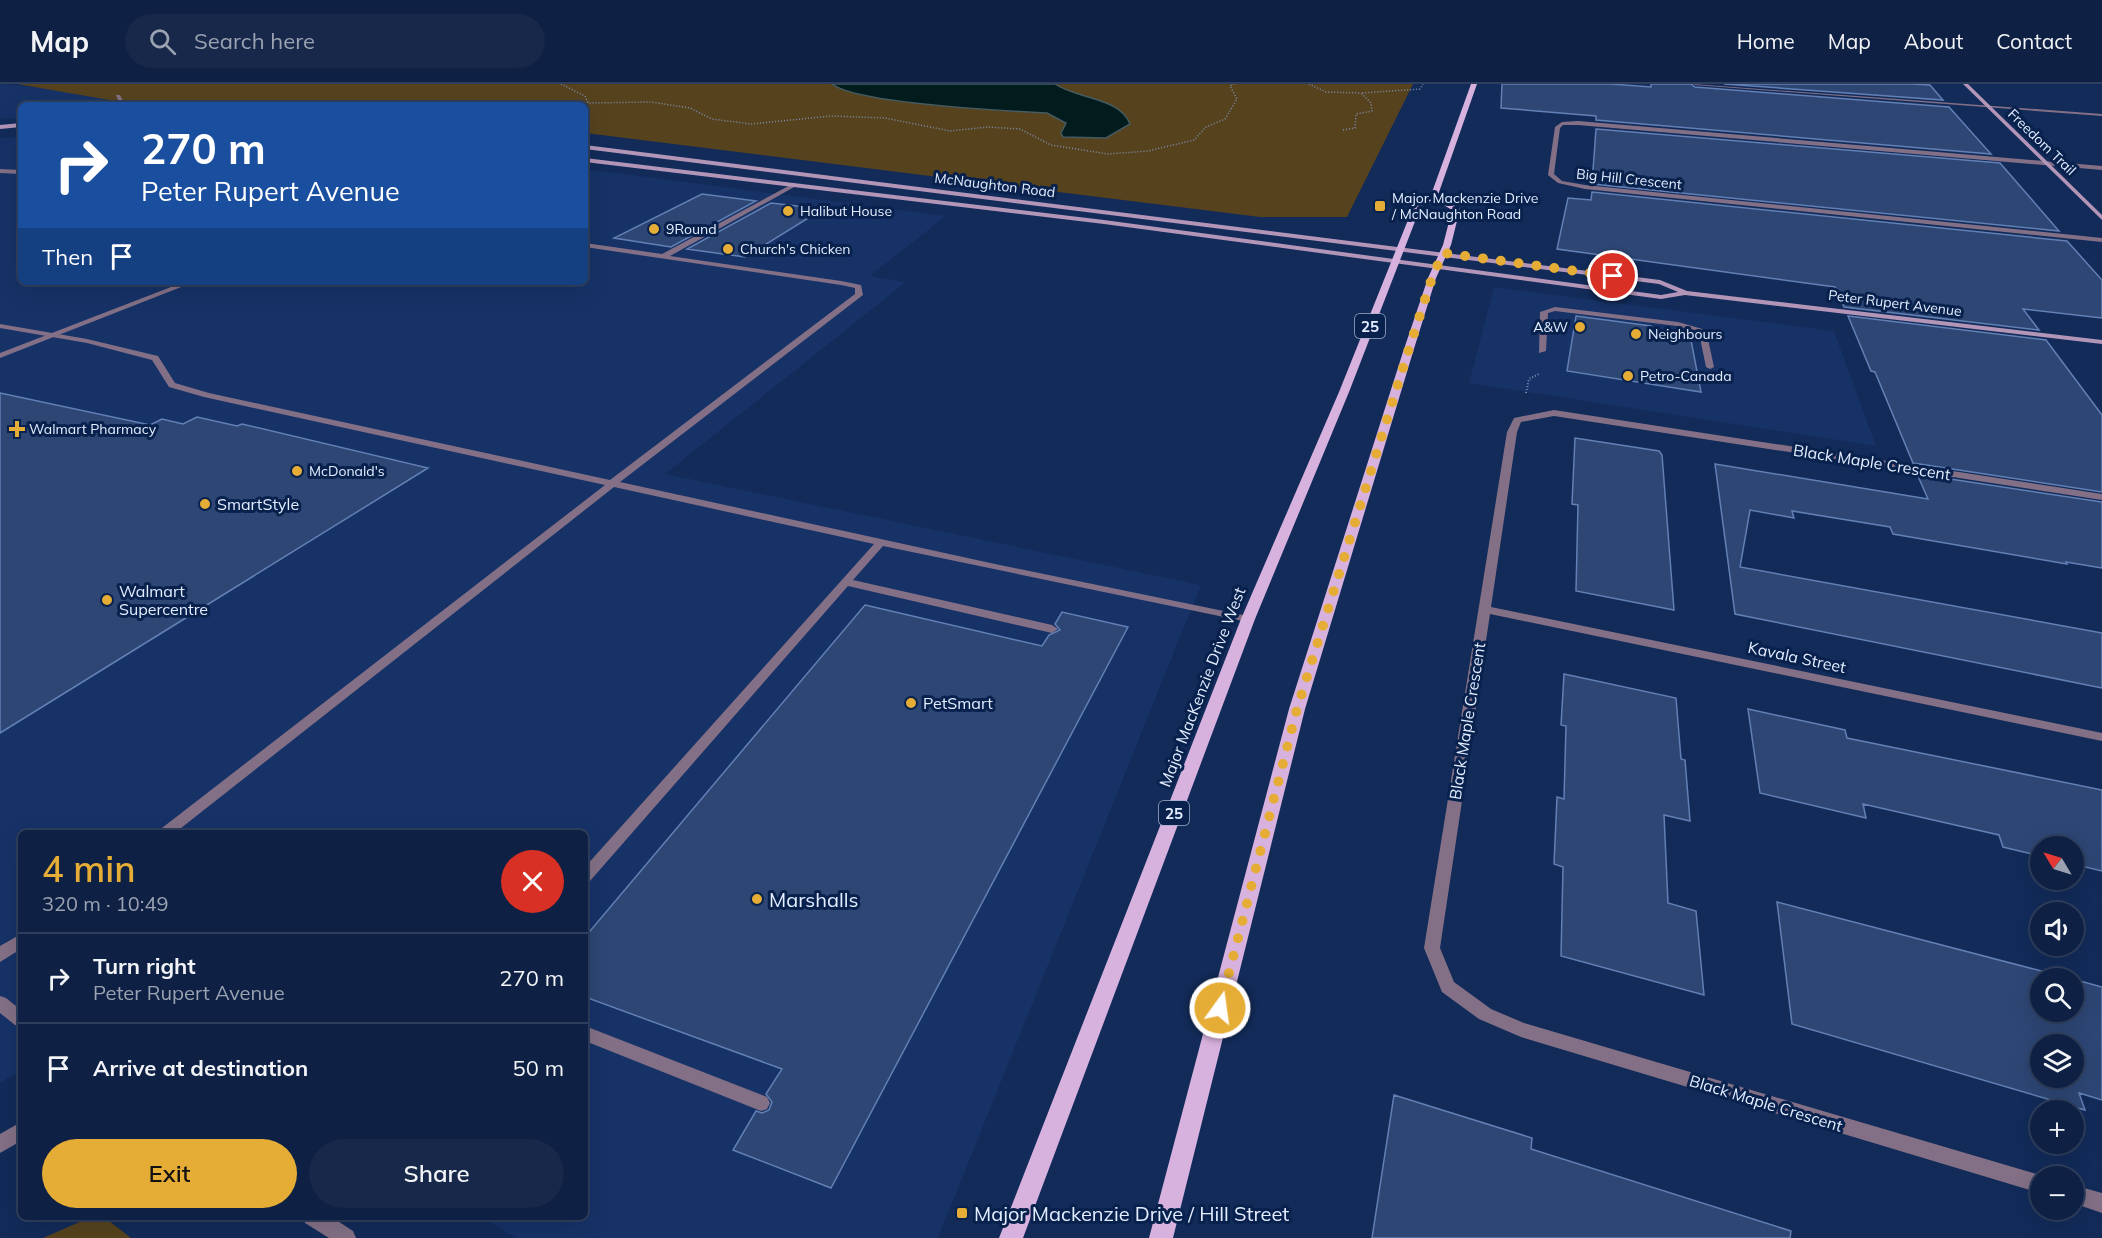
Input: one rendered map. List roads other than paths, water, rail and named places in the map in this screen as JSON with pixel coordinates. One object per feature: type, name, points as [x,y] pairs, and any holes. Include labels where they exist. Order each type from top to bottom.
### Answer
[{"type":"main road","name":"Major MacKenzie Drive West","points":[[1011,1238],[1248,619],[1397,261],[1418,205],[1434,196],[1474,84]]},
{"type":"main road","points":[[1161,1238],[1297,709],[1456,209],[1434,196]]},
{"type":"street","points":[[1695,84],[2102,115]]},
{"type":"street","name":"Freedom Trail","points":[[1965,84],[2102,218]]},
{"type":"street","points":[[118,96],[122,101],[119,102]]},
{"type":"street","name":"Big Hill Crescent","points":[[2047,164],[1571,123],[1558,127],[1551,175],[1560,182],[1585,187],[2102,240]]},
{"type":"street","points":[[0,127],[18,125]]},
{"type":"street","name":"McNaughton Road","points":[[588,147],[1443,253]]},
{"type":"street","name":"McNaughton Road","points":[[588,160],[1397,261],[1437,268]]},
{"type":"street","points":[[2047,164],[2102,168]]},
{"type":"street","points":[[0,171],[18,172]]},
{"type":"street","points":[[662,257],[794,185]]},
{"type":"street","points":[[170,830],[614,482],[859,295],[858,287],[841,283],[588,245]]},
{"type":"street","name":"Peter Rupert Avenue","points":[[1443,253],[1660,282],[1685,293]]},
{"type":"street","name":"Peter Rupert Avenue","points":[[1437,268],[1661,297],[1685,293],[2102,342]]},
{"type":"street","points":[[0,356],[182,285]]},
{"type":"street","points":[[1542,351],[1544,312],[1555,309],[1678,324],[1703,332],[1710,367]]},
{"type":"street","points":[[0,326],[87,340],[155,358],[172,385],[207,395],[1248,619]]},
{"type":"street","name":"Black Maple Crescent","points":[[2030,1181],[1521,1030],[1485,1014],[1448,987],[1432,948],[1512,432],[1517,420],[1554,413],[2102,497]]},
{"type":"street","points":[[588,874],[882,542]]},
{"type":"street","points":[[847,582],[1052,629]]},
{"type":"street","name":"Kavala Street","points":[[1484,609],[2102,737]]},
{"type":"street","points":[[0,955],[18,942]]},
{"type":"street","points":[[0,1003],[18,1018]]},
{"type":"street","points":[[588,1033],[761,1103]]},
{"type":"street","points":[[0,1144],[18,1133]]},
{"type":"street","points":[[2084,1197],[2102,1203]]},
{"type":"street","points":[[318,1220],[346,1238]]},
{"type":"place","name":"Major Mackenzie Drive / McNaughton Road","points":[[1380,206]]},
{"type":"place","name":"Halibut House","points":[[788,211]]},
{"type":"place","name":"9Round","points":[[654,229]]},
{"type":"place","name":"Church's Chicken","points":[[728,249]]},
{"type":"place","name":"A&W","points":[[1580,327]]},
{"type":"place","name":"Neighbours","points":[[1636,334]]},
{"type":"place","name":"Petro-Canada","points":[[1628,376]]},
{"type":"place","name":"Walmart Pharmacy","points":[[17,429]]},
{"type":"place","name":"McDonald's","points":[[297,471]]},
{"type":"place","name":"SmartStyle","points":[[205,504]]},
{"type":"place","name":"Walmart Supercentre","points":[[107,600]]},
{"type":"place","name":"PetSmart","points":[[911,703]]},
{"type":"place","name":"Marshalls","points":[[757,899]]},
{"type":"place","name":"Major Mackenzie Drive / Hill Street","points":[[962,1213]]}]
